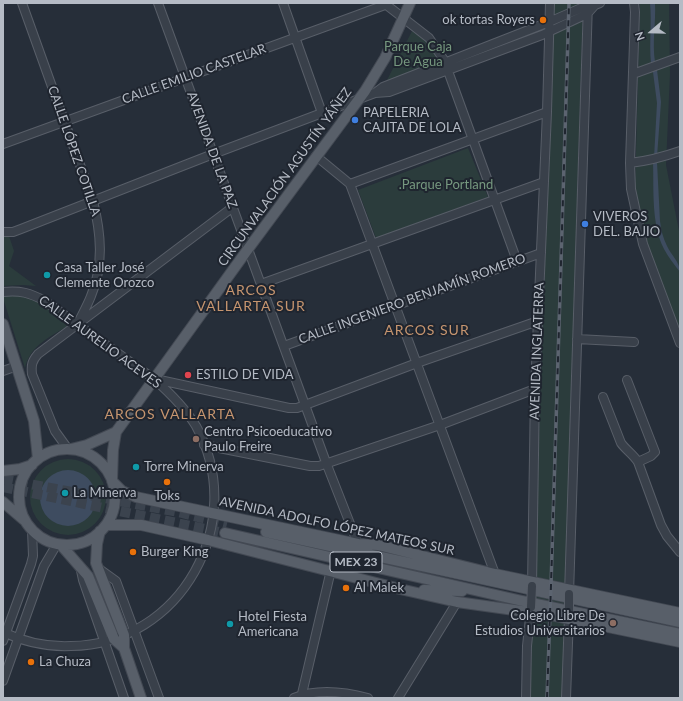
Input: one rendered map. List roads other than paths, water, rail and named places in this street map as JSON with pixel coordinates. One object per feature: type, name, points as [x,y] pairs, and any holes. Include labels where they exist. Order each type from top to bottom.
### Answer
[{"type":"main road","name":"CIRCUNVALACIÓN AGUSTÍN YÁÑEZ","points":[[154,379],[359,99],[385,58],[410,3]]},
{"type":"main road","points":[[3,324],[34,421],[35,462],[26,473],[22,482],[19,502],[26,521],[32,530],[48,541],[72,545],[92,538],[103,528],[140,525],[208,540],[457,602],[531,609],[680,642]]},
{"type":"main road","points":[[141,698],[124,648],[124,635],[97,568],[96,552],[103,528],[111,515],[114,504],[112,481],[113,450],[116,432],[154,379]]},
{"type":"main road","points":[[3,471],[20,469],[57,450],[87,445],[116,432]]},
{"type":"main road","points":[[68,449],[95,458],[108,472],[112,481]]},
{"type":"main road","name":"AVENIDA ADOLFO LÓPEZ MATEOS SUR","points":[[112,481],[122,491],[136,497],[358,544],[378,545],[532,584],[680,614]]},
{"type":"main road","points":[[3,502],[26,521]]},
{"type":"main road","name":"AVENIDA ADOLFO LÓPEZ MATEOS SUR","points":[[680,622],[474,577],[226,528],[486,592],[680,634]]},
{"type":"main road","points":[[59,544],[88,576],[110,640],[124,648]]},
{"type":"main road","points":[[358,544],[443,566],[474,577]]},
{"type":"main road","points":[[400,589],[486,592]]},
{"type":"street","name":"CALLE LÓPEZ COTILLA","points":[[22,3],[93,201],[100,233],[101,255],[96,280],[92,296],[78,324]]},
{"type":"street","name":"AVENIDA DE LA PAZ","points":[[158,3],[327,465],[358,544]]},
{"type":"street","points":[[283,3],[322,113]]},
{"type":"street","name":"AVENIDA INGLATERRA","points":[[526,698],[527,646],[532,584],[535,389],[547,112],[550,3]]},
{"type":"street","points":[[634,3],[635,12],[630,163],[631,189],[640,233],[680,342]]},
{"type":"street","name":"CALLE EMILIO CASTELAR","points":[[3,144],[384,4]]},
{"type":"street","points":[[384,4],[429,38],[446,62],[517,261]]},
{"type":"street","points":[[3,232],[13,232],[22,229],[213,154],[375,93],[383,87],[592,6]]},
{"type":"street","points":[[375,93],[389,92],[549,32],[592,6]]},
{"type":"street","points":[[566,698],[577,339],[592,6]]},
{"type":"street","points":[[633,74],[680,57]]},
{"type":"street","points":[[350,184],[547,112]]},
{"type":"street","points":[[630,163],[660,158],[680,151]]},
{"type":"street","points":[[316,156],[350,184],[495,574]]},
{"type":"street","points":[[261,284],[544,182]]},
{"type":"street","points":[[68,449],[55,431],[32,374],[31,366],[33,360],[38,354],[233,207]]},
{"type":"street","name":"CALLE INGENIERO BENJAMÍN ROMERO","points":[[284,346],[541,252]]},
{"type":"street","name":"CALLE AURELIO ACEVES","points":[[3,292],[15,291],[30,293],[45,301],[154,379],[184,408],[196,426],[204,445],[214,482],[213,514],[208,540],[198,568],[181,593],[162,612],[135,630],[124,635],[110,640],[81,646],[57,646],[4,635]]},
{"type":"street","points":[[154,379],[289,408],[297,408],[417,363],[538,321]]},
{"type":"street","points":[[577,339],[634,342]]},
{"type":"street","points":[[3,371],[17,366]]},
{"type":"street","points":[[627,380],[654,450],[654,455],[636,459]]},
{"type":"street","points":[[204,445],[310,466],[327,465],[440,425],[535,389]]},
{"type":"street","points":[[603,397],[621,443],[636,459],[661,525],[667,536],[680,552]]},
{"type":"street","points":[[4,635],[31,564],[33,547],[32,530]]},
{"type":"street","points":[[3,681],[44,566],[59,544]]},
{"type":"street","points":[[97,568],[116,581],[135,630],[158,698]]},
{"type":"street","points":[[331,570],[298,697],[315,694],[345,693],[368,698]]},
{"type":"street","points":[[398,698],[457,602]]},
{"type":"street","points":[[110,640],[124,698]]},
{"type":"water","points":[[650,3],[655,3],[655,62],[653,64],[651,63],[650,56]]},
{"type":"water","points":[[654,68],[657,70],[661,102],[657,157],[654,158],[657,103],[653,72]]},
{"type":"water","points":[[653,162],[657,162],[660,221],[664,240],[679,265],[680,272],[664,249],[657,228],[654,206]]},
{"type":"water","points":[[68,470],[79,473],[88,478],[93,487],[96,498],[93,509],[88,518],[79,523],[68,526],[57,523],[48,518],[43,509],[40,498],[43,487],[48,478],[57,473]]},
{"type":"tunnel","points":[[3,479],[178,512],[227,524]]},
{"type":"tunnel","points":[[3,487],[225,533]]},
{"type":"railway","points":[[547,698],[569,3]]},
{"type":"place","name":"ok tortas Royers","points":[[543,20]]},
{"type":"place","name":"PAPELERIA CAJITA DE LOLA","points":[[355,120]]},
{"type":"place","name":"VIVEROS DEL. BAJIO","points":[[585,224]]},
{"type":"place","name":"Casa Taller José Clemente Orozco","points":[[47,275]]},
{"type":"place","name":"ESTILO DE VIDA","points":[[188,375]]},
{"type":"place","name":"Centro Psicoeducativo Paulo Freire","points":[[196,439]]},
{"type":"place","name":"Torre Minerva","points":[[136,467]]},
{"type":"place","name":"Toks","points":[[167,482]]},
{"type":"place","name":"La Minerva","points":[[65,493]]},
{"type":"place","name":"Burger King","points":[[133,552]]},
{"type":"place","name":"Al Malek","points":[[346,588]]},
{"type":"place","name":"Colegio Libre De Estudios Universitarios","points":[[613,623]]},
{"type":"place","name":"Hotel Fiesta Americana","points":[[230,624]]},
{"type":"place","name":"La Chuza","points":[[31,662]]},
{"type":"district","name":"ARCOS VALLARTA SUR","points":[[251,298]]},
{"type":"district","name":"ARCOS SUR","points":[[427,330]]},
{"type":"district","name":"ARCOS VALLARTA","points":[[170,414]]},
{"type":"park label","name":"Parque Caja De Agua","points":[[418,54]]},
{"type":"park label","name":".Parque Portland","points":[[446,185]]}]
